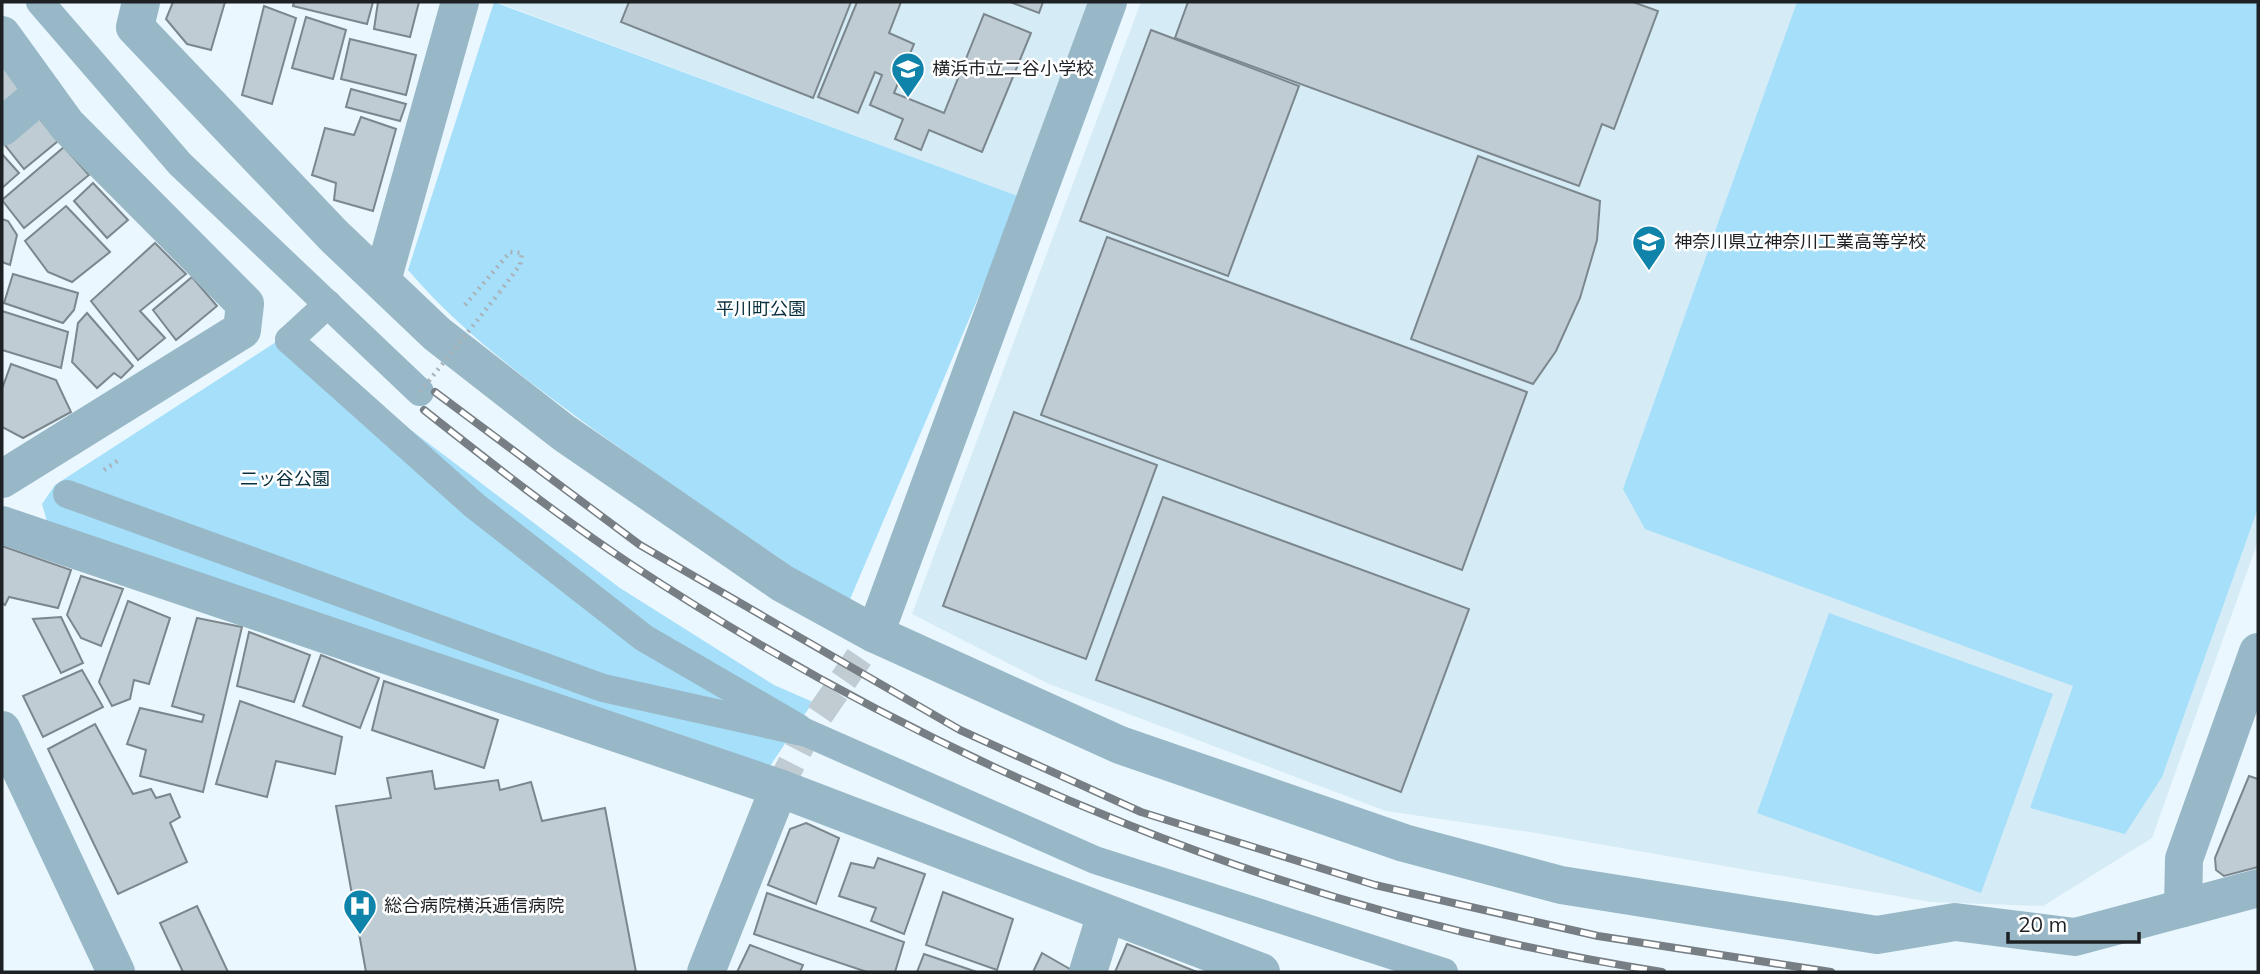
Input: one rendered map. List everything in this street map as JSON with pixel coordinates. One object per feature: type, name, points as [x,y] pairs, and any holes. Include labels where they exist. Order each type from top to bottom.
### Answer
[{"type":"street","points":[[40,2],[180,164],[420,392]]},
{"type":"street","points":[[141,2],[135,27],[334,236],[437,334],[564,433],[782,583],[875,634],[1120,745],[1404,843],[1561,885],[1877,935],[1955,922],[2075,937],[2258,888]]},
{"type":"street","points":[[382,281],[460,2]]},
{"type":"street","points":[[875,634],[1108,2]]},
{"type":"street","points":[[2,35],[67,125],[245,304],[242,330],[12,463]]},
{"type":"street","points":[[2,127],[43,92]]},
{"type":"street","points":[[328,304],[289,340],[475,506],[644,638],[807,733],[1095,860],[1444,972]]},
{"type":"street","points":[[67,494],[603,688],[807,733]]},
{"type":"street","points":[[2,525],[779,788],[1261,972]]},
{"type":"street","points":[[2183,908],[2183,859],[2258,652]]},
{"type":"street","points":[[2,730],[116,972]]},
{"type":"street","points":[[706,972],[779,788]]},
{"type":"street","points":[[1088,972],[1106,914]]},
{"type":"path","points":[[420,392],[520,265],[522,253],[510,252],[460,311]]},
{"type":"shaded area","name":"横浜市立二谷小学校","points":[[496,2],[1092,2],[1021,197]]},
{"type":"shaded area","name":"神奈川県立神奈川工業高等学校","points":[[1141,2],[2258,2],[2258,541],[2152,838],[2043,906],[1931,902],[1530,832],[1386,811],[1049,684],[912,614]]},
{"type":"green space","name":"平川町公園","points":[[494,2],[1021,197],[848,604],[656,474],[544,392],[450,315],[408,270]]},
{"type":"green space","points":[[1797,2],[2258,2],[2258,508],[2162,777],[2125,834],[2030,808],[2073,686],[1645,529],[1623,489]]},
{"type":"green space","name":"二ッ谷公園","points":[[296,329],[395,418],[620,588],[774,685],[813,702],[766,772],[47,521],[42,504],[55,485]]},
{"type":"green space","points":[[1829,613],[2053,694],[1981,893],[1757,813]]},
{"type":"building","points":[[173,2],[225,2],[211,50],[187,44],[166,19]]},
{"type":"building","points":[[294,2],[373,2],[367,24],[293,6]]},
{"type":"building","points":[[378,2],[419,2],[410,37],[374,29]]},
{"type":"building","points":[[629,2],[851,2],[813,98],[621,22]]},
{"type":"building","points":[[857,2],[901,2],[889,33],[914,44],[894,93],[944,113],[984,14],[1031,33],[982,152],[929,130],[921,150],[895,139],[903,119],[870,105],[882,75],[875,72],[858,113],[818,97]]},
{"type":"building","points":[[1010,2],[1043,2],[1039,13]]},
{"type":"building","points":[[1188,2],[1633,2],[1658,11],[1614,129],[1602,124],[1579,186],[1175,38]]},
{"type":"building","points":[[264,6],[296,18],[272,104],[242,95]]},
{"type":"building","points":[[306,17],[346,30],[333,79],[292,68]]},
{"type":"building","points":[[1151,30],[1299,86],[1228,276],[1080,221]]},
{"type":"building","points":[[350,39],[416,55],[406,95],[341,79]]},
{"type":"building","points":[[2,64],[24,91],[2,107]]},
{"type":"building","points":[[351,89],[406,104],[400,121],[346,107]]},
{"type":"building","points":[[37,115],[58,141],[24,169],[5,145]]},
{"type":"building","points":[[361,117],[396,129],[373,211],[334,200],[336,183],[312,175],[325,128],[354,135]]},
{"type":"building","points":[[64,147],[89,175],[24,228],[2,200]]},
{"type":"building","points":[[2,154],[19,173],[2,188]]},
{"type":"building","points":[[1478,156],[1600,201],[1597,240],[1580,298],[1556,351],[1533,384],[1411,339]]},
{"type":"building","points":[[93,183],[128,220],[107,238],[74,201]]},
{"type":"building","points":[[66,206],[110,252],[72,282],[48,272],[25,241]]},
{"type":"building","points":[[2,219],[8,221],[17,235],[10,265],[2,262]]},
{"type":"building","points":[[1107,237],[1527,392],[1462,570],[1041,415]]},
{"type":"building","points":[[155,243],[186,274],[140,311],[165,338],[138,360],[91,301]]},
{"type":"building","points":[[13,274],[78,293],[74,310],[63,323],[4,303]]},
{"type":"building","points":[[192,277],[217,306],[176,340],[153,310]]},
{"type":"building","points":[[2,311],[68,332],[61,368],[2,350]]},
{"type":"building","points":[[87,313],[133,366],[121,378],[114,373],[97,388],[72,362],[78,323]]},
{"type":"building","points":[[11,364],[56,380],[71,412],[23,438],[2,427],[2,389]]},
{"type":"building","points":[[1014,412],[1157,465],[1086,659],[943,606]]},
{"type":"building","points":[[1163,497],[1469,609],[1401,792],[1096,680]]},
{"type":"building","points":[[2,546],[71,570],[58,608],[9,597],[5,605],[2,603]]},
{"type":"building","points":[[81,576],[123,589],[101,646],[81,638],[67,615]]},
{"type":"building","points":[[128,601],[170,618],[149,684],[134,680],[130,699],[112,706],[99,682]]},
{"type":"building","points":[[61,617],[83,663],[61,673],[33,619]]},
{"type":"building","points":[[197,618],[242,627],[203,792],[140,776],[146,750],[127,744],[140,708],[202,722],[204,715],[172,706]]},
{"type":"building","points":[[249,632],[310,655],[294,702],[237,686]]},
{"type":"building","points":[[321,655],[379,678],[360,728],[303,706]]},
{"type":"building","points":[[82,670],[103,707],[43,737],[23,696]]},
{"type":"building","points":[[384,681],[498,720],[484,768],[372,730]]},
{"type":"building","points":[[240,701],[342,737],[335,774],[276,761],[267,797],[216,784]]},
{"type":"building","points":[[95,724],[133,794],[151,789],[156,798],[170,794],[180,817],[170,823],[187,862],[118,894],[48,749]]},
{"type":"building","points":[[432,771],[435,789],[498,780],[500,790],[531,782],[542,821],[605,808],[636,972],[366,972],[336,806],[391,798],[387,778]]},
{"type":"building","points":[[2249,776],[2258,779],[2258,867],[2224,876],[2216,870],[2215,858]]},
{"type":"building","points":[[806,823],[839,838],[816,904],[768,885],[790,829]]},
{"type":"building","points":[[878,858],[925,874],[904,934],[871,921],[876,908],[839,896],[851,863],[874,868]]},
{"type":"building","points":[[943,892],[1013,919],[997,970],[926,945]]},
{"type":"building","points":[[767,893],[904,942],[895,972],[867,972],[754,934]]},
{"type":"building","points":[[197,906],[228,972],[183,972],[160,923]]},
{"type":"building","points":[[1127,944],[1197,972],[1115,972]]},
{"type":"building","points":[[750,945],[803,965],[800,972],[737,972]]},
{"type":"building","points":[[1042,953],[1075,972],[1033,972]]},
{"type":"building","points":[[924,954],[977,972],[917,972]]},
{"type":"tunnel","points":[[779,788],[807,733],[875,634]]},
{"type":"railway","points":[[435,392],[640,545],[960,730],[1141,812],[1375,885],[1598,936],[1831,972]]},
{"type":"railway","points":[[424,410],[551,508],[629,563],[748,637],[870,706],[995,768],[1124,823],[1255,871],[1388,913],[1524,946],[1662,972]]},
{"type":"place","name":"横浜市立二谷小学校","points":[[908,99]]},
{"type":"place","name":"神奈川県立神奈川工業高等学校","points":[[1649,272]]},
{"type":"place","name":"総合病院横浜逓信病院","points":[[360,936]]}]
